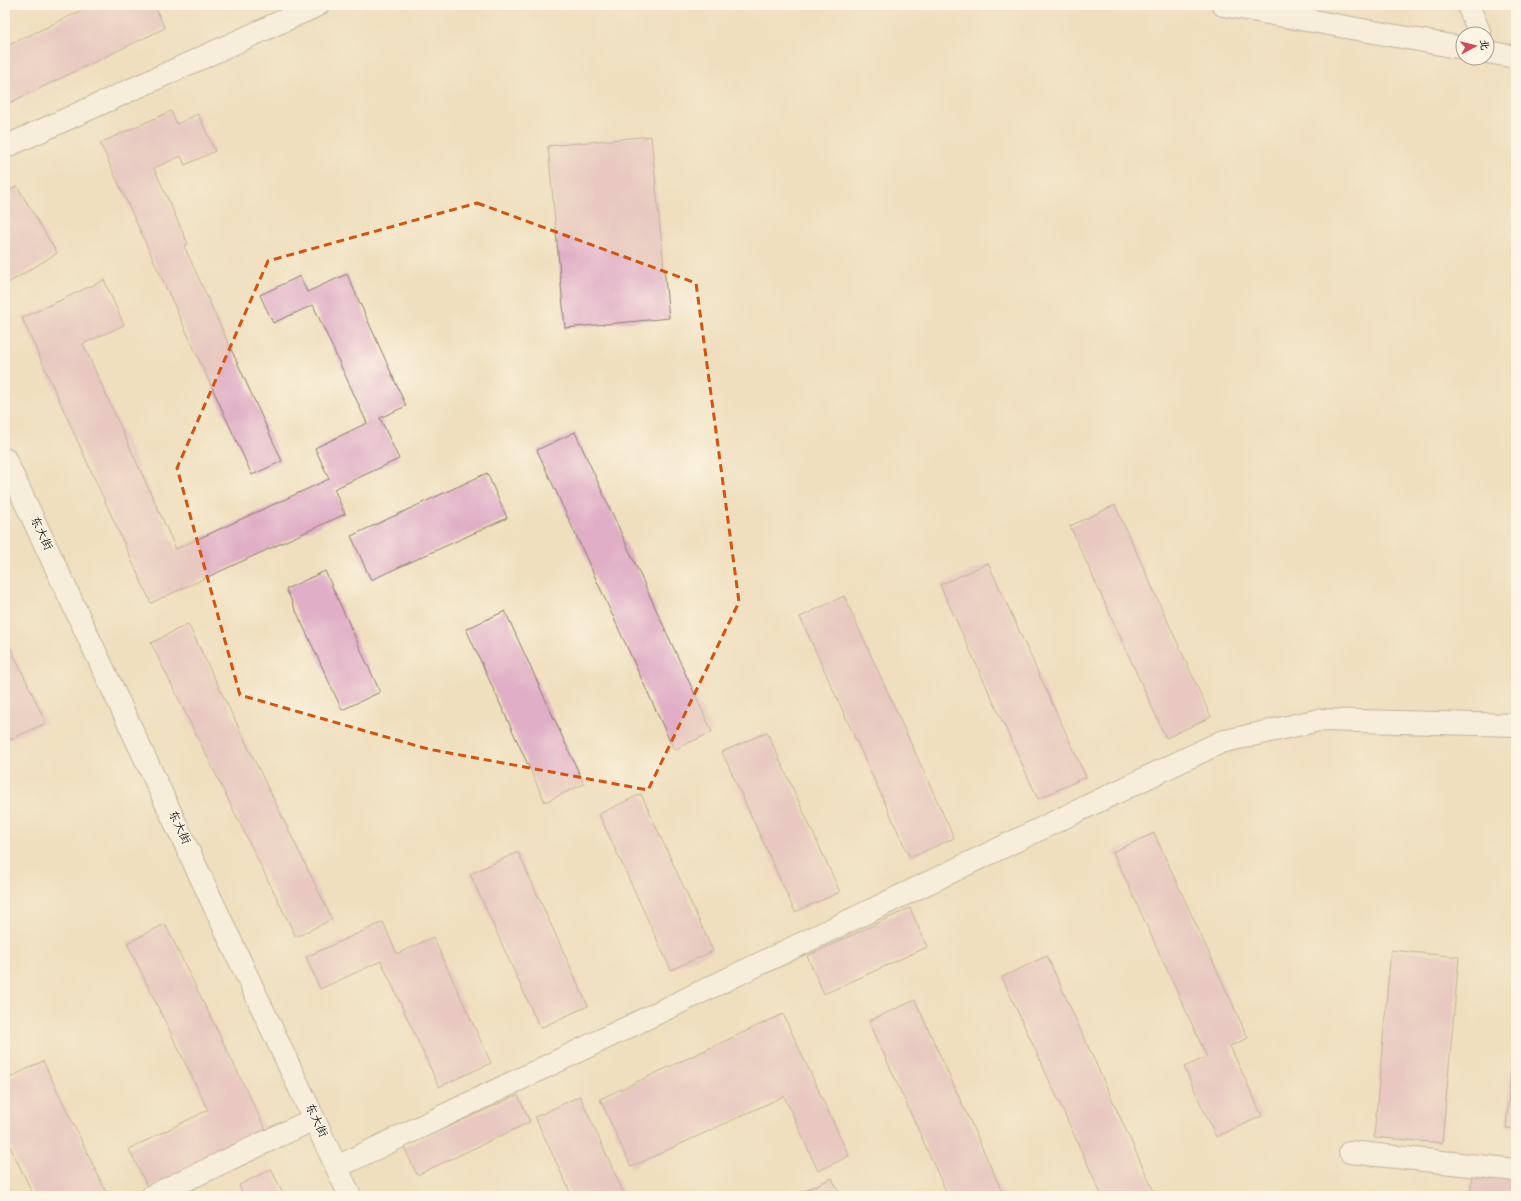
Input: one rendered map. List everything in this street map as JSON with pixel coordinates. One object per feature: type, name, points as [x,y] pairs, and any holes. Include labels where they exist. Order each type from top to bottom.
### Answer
[{"type":"street","points":[[5,147],[318,5]]},
{"type":"street","points":[[1223,5],[1455,47]]},
{"type":"street","points":[[1468,5],[1477,26]]},
{"type":"street","points":[[1495,50],[1516,57]]},
{"type":"street","name":"东大街","points":[[5,459],[350,1196]]},
{"type":"street","points":[[337,1167],[1221,742],[1319,720],[1516,725]]},
{"type":"street","points":[[152,1196],[314,1118]]},
{"type":"street","points":[[1350,1152],[1516,1170]]},
{"type":"highlighted area","points":[[477,203],[696,283],[739,602],[648,790],[428,749],[240,695],[177,468],[268,261]]},
{"type":"building","points":[[93,5],[154,5],[165,28],[5,105],[5,47]]},
{"type":"building","points":[[171,111],[177,124],[198,114],[215,151],[185,165],[181,156],[154,168],[188,244],[184,246],[282,461],[252,475],[100,143]]},
{"type":"building","points":[[651,136],[669,318],[565,328],[548,146]]},
{"type":"building","points":[[17,186],[57,253],[5,285],[5,194]]},
{"type":"building","points":[[347,274],[406,406],[380,418],[399,459],[334,489],[345,514],[151,603],[22,318],[104,280],[124,325],[83,344],[176,549],[329,479],[315,448],[367,423],[313,305],[273,323],[260,295],[300,276],[307,292]]},
{"type":"building","points":[[575,432],[712,732],[674,750],[537,450]]},
{"type":"building","points":[[487,473],[507,518],[371,580],[351,536]]},
{"type":"building","points":[[1115,505],[1211,717],[1166,738],[1070,526]]},
{"type":"building","points":[[988,563],[1086,777],[1038,799],[940,585]]},
{"type":"building","points":[[325,571],[380,692],[342,710],[286,589]]},
{"type":"building","points":[[844,596],[954,838],[910,858],[800,617]]},
{"type":"building","points":[[505,611],[584,784],[545,802],[466,629]]},
{"type":"building","points":[[188,624],[332,919],[296,937],[151,643]]},
{"type":"building","points":[[5,636],[46,723],[5,742]]},
{"type":"building","points":[[767,732],[840,892],[795,912],[722,752]]},
{"type":"building","points":[[641,794],[713,951],[671,970],[599,814]]},
{"type":"building","points":[[1154,833],[1248,1038],[1230,1046],[1262,1116],[1216,1137],[1184,1067],[1207,1057],[1113,852]]},
{"type":"building","points":[[518,852],[588,1006],[540,1028],[470,874]]},
{"type":"building","points":[[910,908],[927,947],[824,994],[807,956]]},
{"type":"building","points":[[383,922],[397,954],[433,937],[491,1063],[439,1087],[381,961],[320,989],[306,957]]},
{"type":"building","points":[[165,924],[266,1130],[148,1188],[129,1149],[208,1110],[127,943]]},
{"type":"building","points":[[1391,950],[1459,957],[1442,1143],[1374,1137]]},
{"type":"building","points":[[1047,956],[1156,1196],[1102,1196],[1002,977]]},
{"type":"building","points":[[915,1000],[1004,1196],[948,1196],[869,1021]]},
{"type":"building","points":[[783,1014],[849,1156],[818,1171],[784,1096],[631,1167],[600,1099]]},
{"type":"building","points":[[1516,1027],[1516,1129],[1506,1128]]},
{"type":"building","points":[[43,1061],[108,1196],[34,1196],[5,1136],[5,1080]]},
{"type":"building","points":[[518,1095],[530,1122],[417,1175],[404,1147]]},
{"type":"building","points":[[580,1096],[625,1196],[572,1196],[535,1117]]},
{"type":"building","points":[[271,1169],[284,1196],[244,1196],[239,1185]]},
{"type":"building","points":[[1472,1174],[1516,1179],[1516,1196],[1470,1196]]},
{"type":"building","points":[[832,1178],[841,1196],[793,1196]]}]
